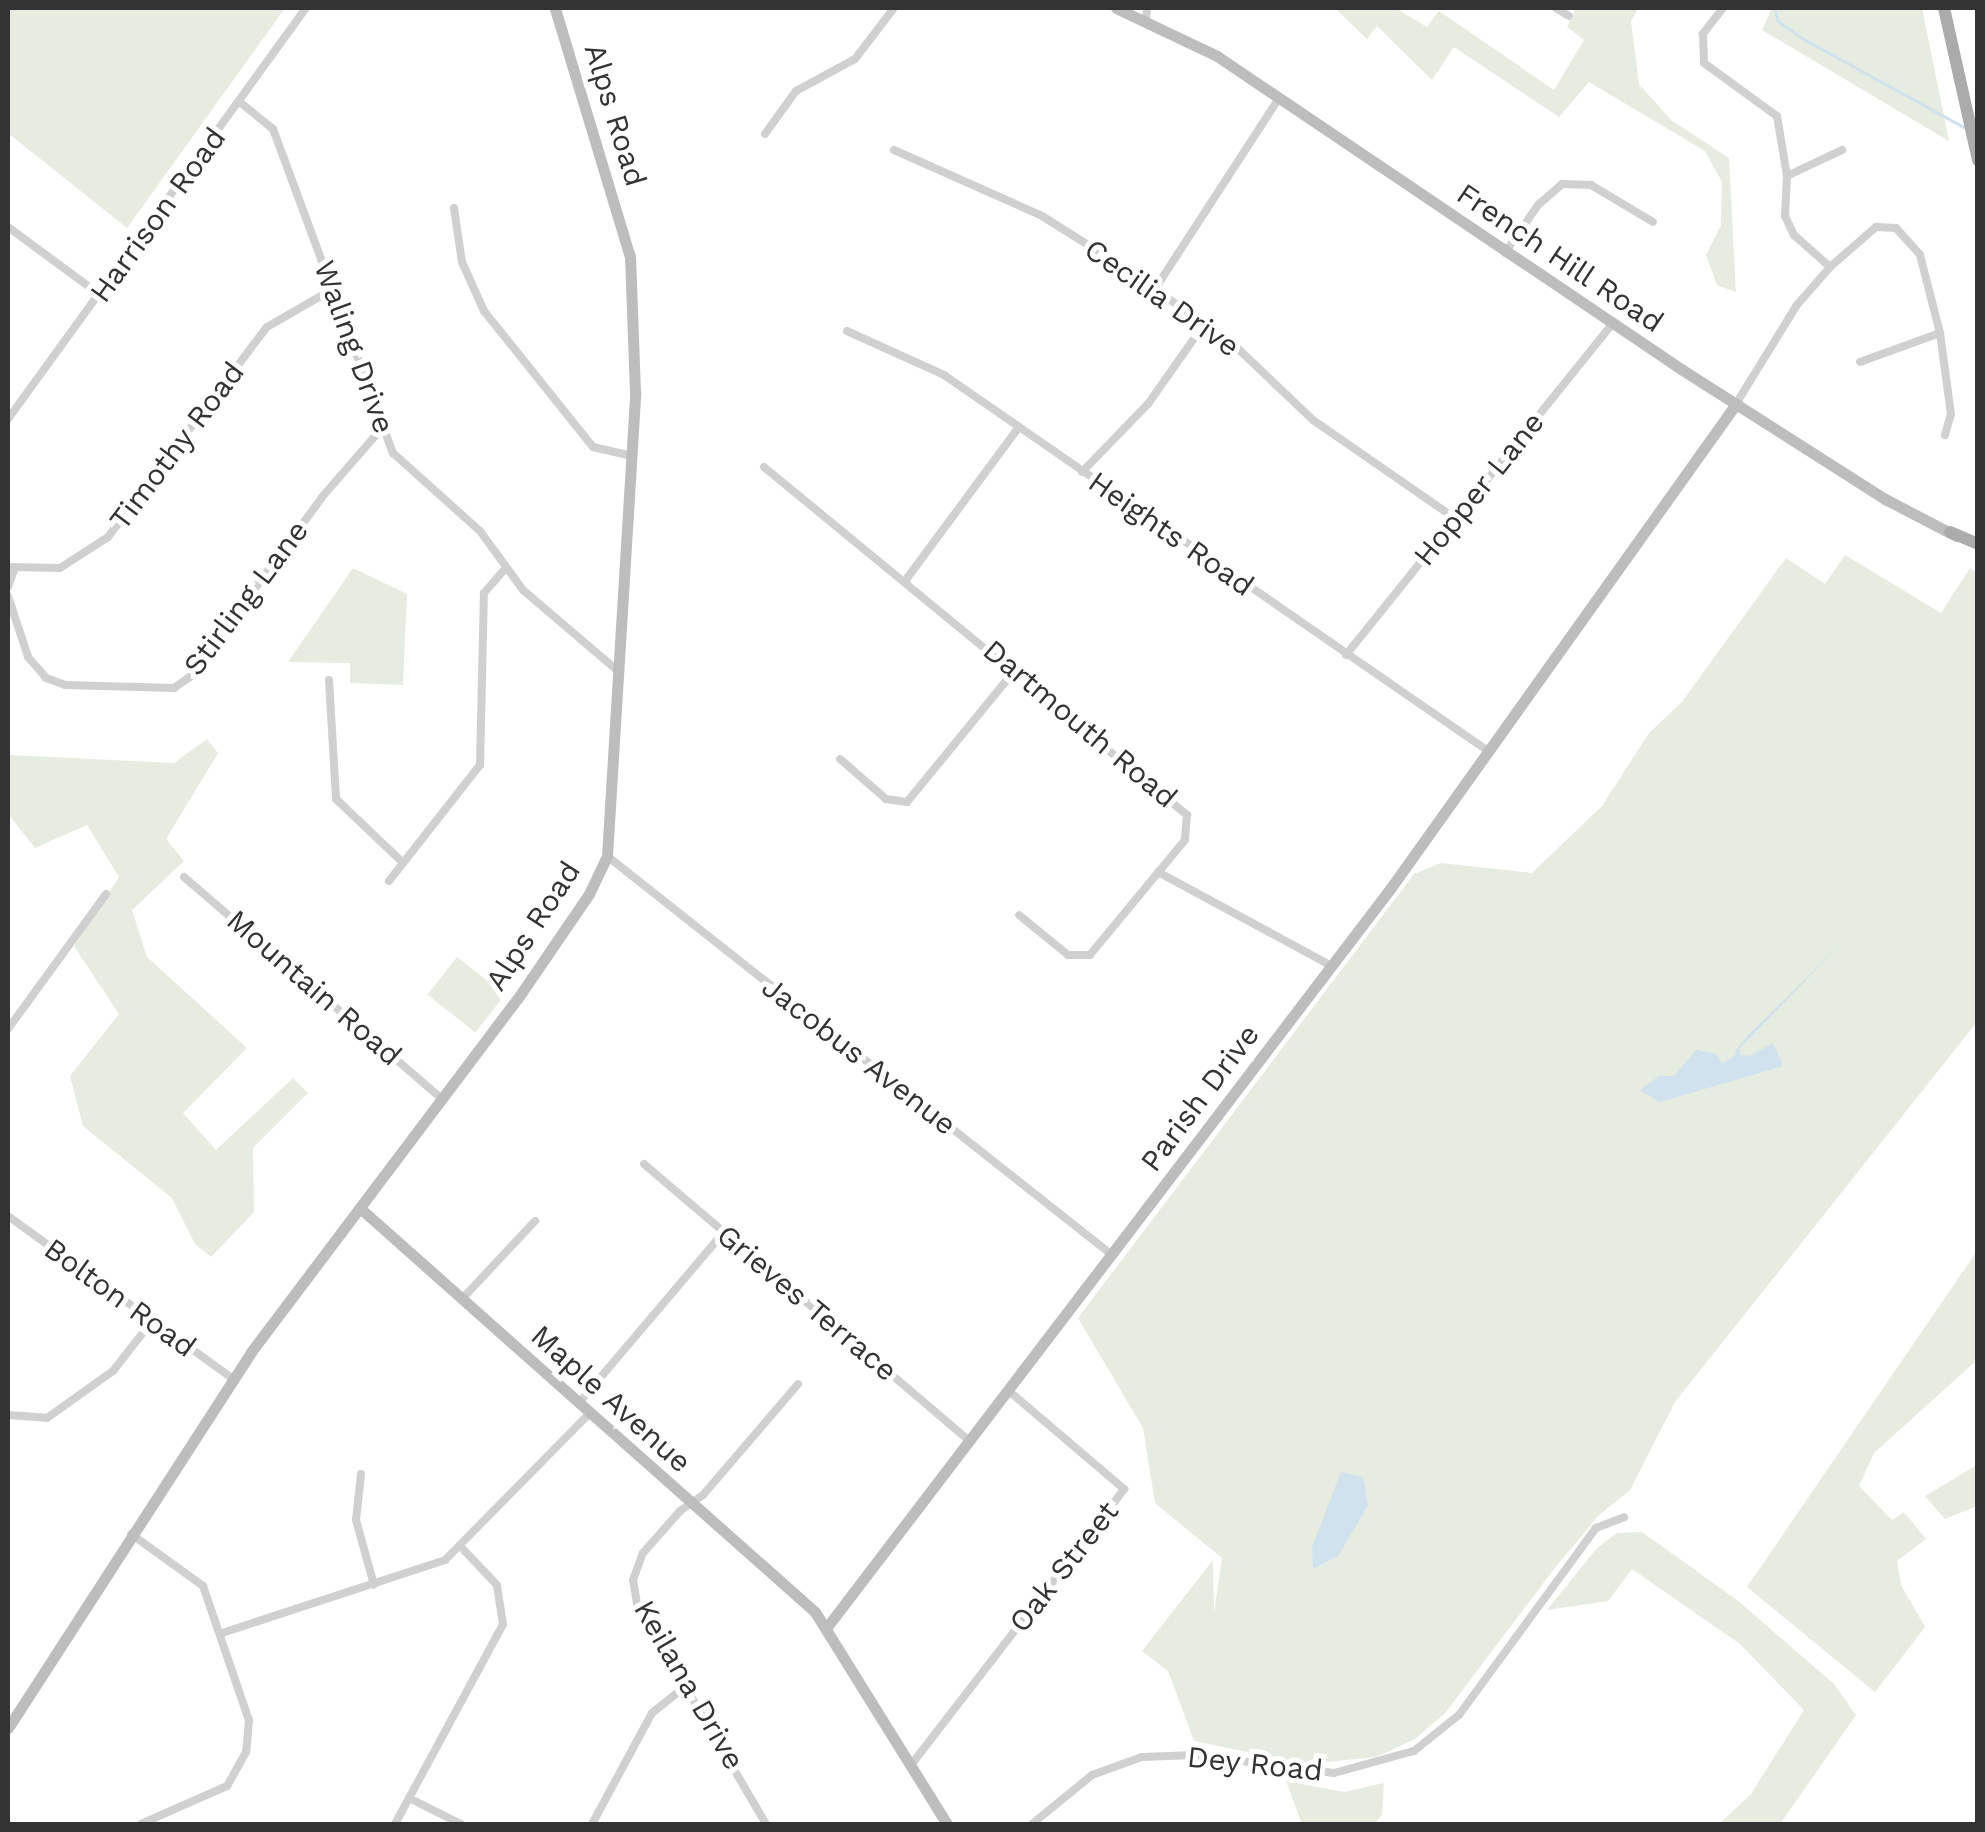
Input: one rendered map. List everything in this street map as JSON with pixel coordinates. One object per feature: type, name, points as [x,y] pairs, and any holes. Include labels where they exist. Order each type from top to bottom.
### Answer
[{"type":"main road","name":"Alps Road","points":[[8,1728],[233,1380],[589,894],[607,856],[632,456],[630,257],[555,8]]},
{"type":"main road","name":"French Hill Road","points":[[1116,8],[1146,14],[1217,56],[1505,253],[1736,404],[1950,532]]},
{"type":"main road","points":[[1944,8],[1978,160]]},
{"type":"main road","name":"Parish Drive","points":[[827,1627],[1332,966],[1736,404]]},
{"type":"main road","points":[[1950,532],[1978,546]]},
{"type":"main road","name":"Maple Avenue","points":[[361,1209],[827,1627]]},
{"type":"main road","points":[[827,1627],[946,1824]]},
{"type":"street","name":"Harrison Road","points":[[8,420],[306,8]]},
{"type":"street","points":[[765,134],[796,91],[854,59],[894,8]]},
{"type":"street","points":[[1556,8],[1569,16]]},
{"type":"street","points":[[1723,8],[1703,34],[1704,63],[1777,116],[1787,176],[1785,216],[1794,236],[1830,266]]},
{"type":"street","points":[[1155,289],[1279,98]]},
{"type":"street","name":"Waling Drive","points":[[240,103],[274,129],[382,428],[401,462],[480,531],[537,603],[621,674]]},
{"type":"street","name":"Cecilia Drive","points":[[894,150],[1042,216],[1155,289],[1205,323],[1296,406],[1456,519]]},
{"type":"street","points":[[1787,176],[1842,150]]},
{"type":"street","points":[[1505,253],[1538,205],[1562,184],[1591,185],[1653,222]]},
{"type":"street","points":[[454,208],[462,262],[484,311],[593,447],[632,456]]},
{"type":"street","points":[[8,227],[99,294]]},
{"type":"street","points":[[1736,404],[1797,305],[1830,266],[1876,227],[1911,237],[1940,332],[1950,414],[1945,435]]},
{"type":"street","name":"Timothy Road","points":[[11,568],[60,568],[108,537],[267,327],[297,304],[333,289]]},
{"type":"street","name":"Hopper Lane","points":[[1346,655],[1612,322]]},
{"type":"street","points":[[1082,472],[1148,404],[1205,323]]},
{"type":"street","name":"Heights Road","points":[[847,331],[928,365],[1488,750]]},
{"type":"street","points":[[1860,362],[1940,332]]},
{"type":"street","points":[[906,581],[1018,427]]},
{"type":"street","name":"Stirling Lane","points":[[8,596],[28,657],[46,678],[65,686],[174,688],[190,677],[322,497],[382,428]]},
{"type":"street","name":"Dartmouth Road","points":[[764,467],[1180,805],[1189,834],[1158,872]]},
{"type":"street","points":[[8,587],[11,568]]},
{"type":"street","points":[[400,860],[410,858],[480,764],[484,594],[506,568]]},
{"type":"street","points":[[840,760],[886,799],[907,802],[1016,669]]},
{"type":"street","points":[[329,680],[336,800],[400,860]]},
{"type":"street","name":"Jacobus Avenue","points":[[607,856],[1112,1255]]},
{"type":"street","points":[[390,881],[400,860]]},
{"type":"street","points":[[1019,915],[1060,951],[1083,957],[1158,872],[1332,966]]},
{"type":"street","name":"Mountain Road","points":[[184,877],[442,1099]]},
{"type":"street","points":[[8,1029],[106,894]]},
{"type":"street","name":"Grieves Terrace","points":[[644,1164],[971,1442]]},
{"type":"street","name":"Bolton Road","points":[[8,1216],[233,1380]]},
{"type":"street","points":[[462,1299],[534,1220]]},
{"type":"street","points":[[578,1404],[724,1232]]},
{"type":"street","points":[[8,1415],[47,1418],[113,1371],[152,1321]]},
{"type":"street","name":"Keilana Drive","points":[[766,1824],[637,1604],[633,1580],[643,1553],[798,1384]]},
{"type":"street","name":"Oak Street","points":[[911,1765],[1124,1489],[1009,1391]]},
{"type":"street","points":[[222,1633],[374,1584],[462,1548],[589,1414]]},
{"type":"street","points":[[361,1474],[356,1520],[374,1584]]},
{"type":"street","name":"Dey Road","points":[[1032,1824],[1083,1781],[1130,1760],[1195,1755],[1334,1774],[1414,1751],[1459,1716],[1596,1528],[1624,1517]]},
{"type":"street","points":[[131,1534],[195,1578],[222,1633],[248,1708],[241,1766],[215,1795],[141,1824]]},
{"type":"street","points":[[395,1824],[506,1615],[497,1585],[462,1548]]},
{"type":"street","points":[[592,1824],[652,1713],[686,1686]]},
{"type":"street","points":[[410,1798],[461,1824]]},
{"type":"shaded area","points":[[8,8],[285,8],[127,228],[8,133]]},
{"type":"shaded area","points":[[1335,8],[1395,8],[1427,27],[1439,11],[1554,90],[1584,40],[1567,27],[1576,8],[1638,8],[1631,21],[1639,84],[1671,120],[1729,158],[1736,292],[1717,285],[1706,255],[1721,225],[1722,182],[1705,151],[1589,82],[1559,117],[1454,47],[1432,80],[1377,26],[1367,39]]},
{"type":"shaded area","points":[[1772,8],[1922,8],[1949,141],[1762,30]]},
{"type":"shaded area","points":[[1845,555],[1941,613],[1970,568],[1977,573],[1977,1022],[1675,1402],[1630,1490],[1598,1516],[1554,1569],[1446,1712],[1415,1739],[1376,1757],[1306,1764],[1194,1741],[1168,1671],[1142,1651],[1213,1560],[1214,1613],[1222,1558],[1155,1503],[1143,1428],[1078,1318],[1414,874],[1441,863],[1532,873],[1602,806],[1649,733],[1682,702],[1786,558],[1825,584]]},
{"type":"shaded area","points":[[353,568],[407,594],[403,685],[350,683],[350,663],[288,662]]},
{"type":"shaded area","points":[[207,739],[218,753],[166,839],[184,861],[132,910],[147,957],[247,1048],[183,1113],[216,1150],[293,1078],[308,1093],[253,1148],[254,1212],[211,1257],[195,1244],[172,1198],[83,1126],[70,1076],[119,1014],[74,946],[119,877],[87,825],[35,848],[8,814],[8,755],[174,763]]},
{"type":"shaded area","points":[[457,957],[505,995],[476,1032],[427,995]]},
{"type":"shaded area","points":[[1977,1251],[1977,1360],[1874,1453],[1859,1486],[1892,1520],[1904,1512],[1926,1539],[1897,1561],[1901,1585],[1925,1627],[1875,1692],[1747,1587]]},
{"type":"shaded area","points":[[1977,1465],[1977,1506],[1945,1519],[1925,1496]]},
{"type":"shaded area","points":[[1642,1532],[1737,1600],[1834,1684],[1856,1715],[1780,1824],[1719,1824],[1751,1794],[1804,1710],[1740,1644],[1632,1569],[1608,1601],[1547,1610],[1597,1548],[1617,1533]]},
{"type":"shaded area","points":[[1286,1781],[1344,1792],[1384,1783],[1382,1815],[1374,1824],[1302,1824]]},
{"type":"water","points":[[1842,943],[1740,1048],[1740,1055],[1750,1056],[1773,1043],[1783,1066],[1660,1102],[1640,1090],[1659,1076],[1674,1076],[1696,1050],[1716,1054],[1722,1063],[1735,1056],[1748,1035]]},
{"type":"water","points":[[1341,1472],[1363,1477],[1368,1505],[1338,1556],[1313,1569],[1312,1547]]},
{"type":"waterway","points":[[1775,8],[1778,21],[1802,38],[1964,127]]}]
